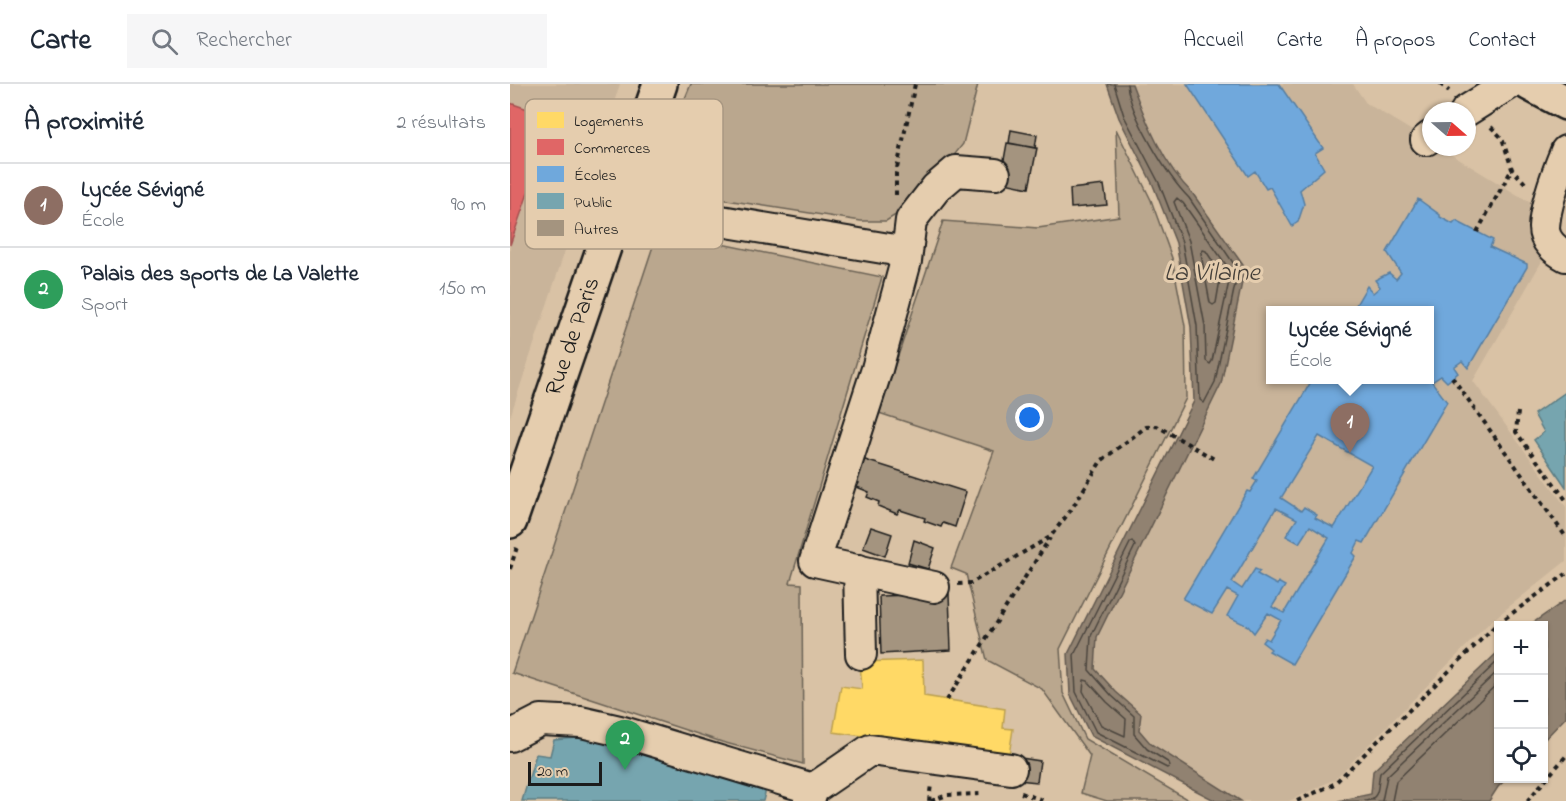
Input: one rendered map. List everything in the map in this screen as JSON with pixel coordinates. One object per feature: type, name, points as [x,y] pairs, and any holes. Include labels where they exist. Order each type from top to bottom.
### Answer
[{"type":"main road","name":"Rue de Paris","points":[[655,99],[660,84]]},
{"type":"main road","points":[[1530,84],[1566,103]]},
{"type":"main road","name":"Rue de Paris","points":[[510,521],[604,249]]},
{"type":"street","points":[[1476,105],[1509,84]]},
{"type":"street","points":[[1566,151],[1554,181],[1544,230],[1554,251],[1566,256]]},
{"type":"street","points":[[934,587],[815,561],[877,369],[906,261],[911,220],[936,188],[956,171],[995,174]]},
{"type":"street","points":[[723,221],[895,250],[906,261]]},
{"type":"street","points":[[859,570],[861,654]]},
{"type":"street","points":[[510,736],[541,720],[581,722],[620,731],[811,795],[870,750],[1011,769]]},
{"type":"path","points":[[896,196],[896,173],[915,84]]},
{"type":"path","points":[[1440,84],[1459,102]]},
{"type":"path","points":[[1476,117],[1502,138],[1512,169],[1539,198],[1549,203]]},
{"type":"path","points":[[1477,231],[1512,169]]},
{"type":"path","points":[[1452,378],[1566,537]]},
{"type":"path","points":[[1518,412],[1516,432],[1566,500]]},
{"type":"path","points":[[947,700],[1101,461],[1146,427],[1156,426],[1214,459]]},
{"type":"path","points":[[934,587],[971,583],[1050,537]]},
{"type":"path","points":[[1297,801],[1335,784],[1496,624],[1566,574]]},
{"type":"path","points":[[1527,801],[1566,756]]},
{"type":"shaded area","points":[[510,84],[620,84],[615,99],[525,99],[525,249],[565,249],[510,417]]},
{"type":"shaded area","points":[[691,84],[978,84],[963,144],[918,201],[886,221],[861,221],[723,199],[723,99],[685,99]]},
{"type":"shaded area","points":[[1124,84],[1353,84],[1366,103],[1422,137],[1422,156],[1453,156],[1539,208],[1536,246],[1542,261],[1473,381],[1566,507],[1566,561],[1490,622],[1335,779],[1289,801],[1229,801],[1105,725],[1074,651],[1201,399],[1189,234]]},
{"type":"shaded area","points":[[1116,129],[1151,200],[1172,258],[1185,326],[1186,398],[1060,649],[1063,693],[1085,739],[1190,801],[1107,801],[1081,793],[1090,756],[1042,689],[987,660],[966,574],[951,568],[994,451],[879,413],[943,221],[1038,228],[1119,216]]},
{"type":"shaded area","points":[[723,244],[882,277],[790,583],[802,584],[803,764],[722,742],[512,673],[652,249],[723,249]]},
{"type":"water","name":"La Vilaine","points":[[1107,84],[1132,84],[1165,157],[1245,268],[1221,384],[1097,637],[1095,669],[1141,714],[1139,730],[1151,744],[1241,801],[1216,801],[1091,736],[1070,694],[1068,654],[1194,401],[1191,327],[1176,243],[1153,185],[1119,118]]},
{"type":"water","points":[[1566,600],[1566,717],[1548,736],[1548,621],[1536,621]]},
{"type":"water","points":[[1494,656],[1494,783],[1502,783],[1489,801],[1338,801],[1371,794],[1373,771]]},
{"type":"building: Logements","points":[[923,660],[924,696],[1005,709],[1003,728],[1013,729],[1009,755],[833,732],[841,686],[862,689],[860,662]]},
{"type":"building: Commerces","points":[[510,103],[525,108],[525,202],[510,245]]},
{"type":"building: Écoles","points":[[1187,84],[1279,84],[1323,148],[1315,153],[1324,169],[1300,190],[1304,204],[1298,222],[1292,226],[1270,187],[1266,189],[1255,171],[1248,176]]},
{"type":"building: Écoles","points":[[1418,199],[1440,217],[1453,224],[1456,221],[1493,240],[1490,247],[1527,264],[1468,368],[1462,361],[1454,367],[1458,373],[1447,382],[1441,376],[1434,381],[1434,306],[1355,306],[1367,286],[1373,293],[1380,287],[1375,280],[1389,273],[1396,279],[1401,273],[1387,252]]},
{"type":"building: Écoles","points":[[1310,384],[1434,384],[1447,402],[1364,543],[1359,541],[1353,553],[1356,556],[1292,664],[1269,651],[1271,649],[1262,642],[1265,638],[1269,640],[1281,620],[1268,613],[1254,633],[1248,626],[1227,616],[1238,596],[1227,590],[1212,614],[1183,599],[1247,491],[1250,492],[1257,481],[1253,479]],"holes":[[[1319,436],[1372,466],[1334,528],[1315,518],[1317,515],[1304,507],[1301,511],[1281,498]],[[1276,508],[1297,519],[1286,536],[1299,543],[1310,526],[1329,538],[1284,613],[1272,607],[1285,586],[1278,582],[1277,585],[1257,574],[1260,571],[1255,569],[1242,589],[1232,582]]]},
{"type":"building: Public","points":[[1566,392],[1566,487],[1534,440],[1544,432],[1534,414]]},
{"type":"building: Public","points":[[585,737],[767,785],[763,801],[522,801],[536,754],[550,756],[554,740]]},
{"type":"building: Autres","points":[[1011,130],[1037,135],[1035,148],[1009,143]]},
{"type":"building: Autres","points":[[1007,143],[1037,148],[1029,188],[1000,182]]},
{"type":"building: Autres","points":[[1104,185],[1107,205],[1071,208],[1070,189]]},
{"type":"building: Autres","points":[[862,459],[966,492],[955,527],[943,523],[941,527],[924,521],[925,518],[900,510],[897,514],[878,506],[879,502],[867,497],[869,492],[857,487],[859,483],[854,481]]},
{"type":"building: Autres","points":[[871,527],[892,534],[885,556],[863,548]]},
{"type":"building: Autres","points":[[914,540],[935,548],[928,569],[908,563]]},
{"type":"building: Autres","points":[[949,594],[951,650],[881,654],[879,596]]},
{"type":"building: Autres","points":[[1021,758],[1040,761],[1037,782],[1018,780]]},
{"type":"place","name":"Lycée Sévigné","points":[[1350,453]]},
{"type":"place","name":"Palais des sports de La Valette","points":[[625,770]]}]
